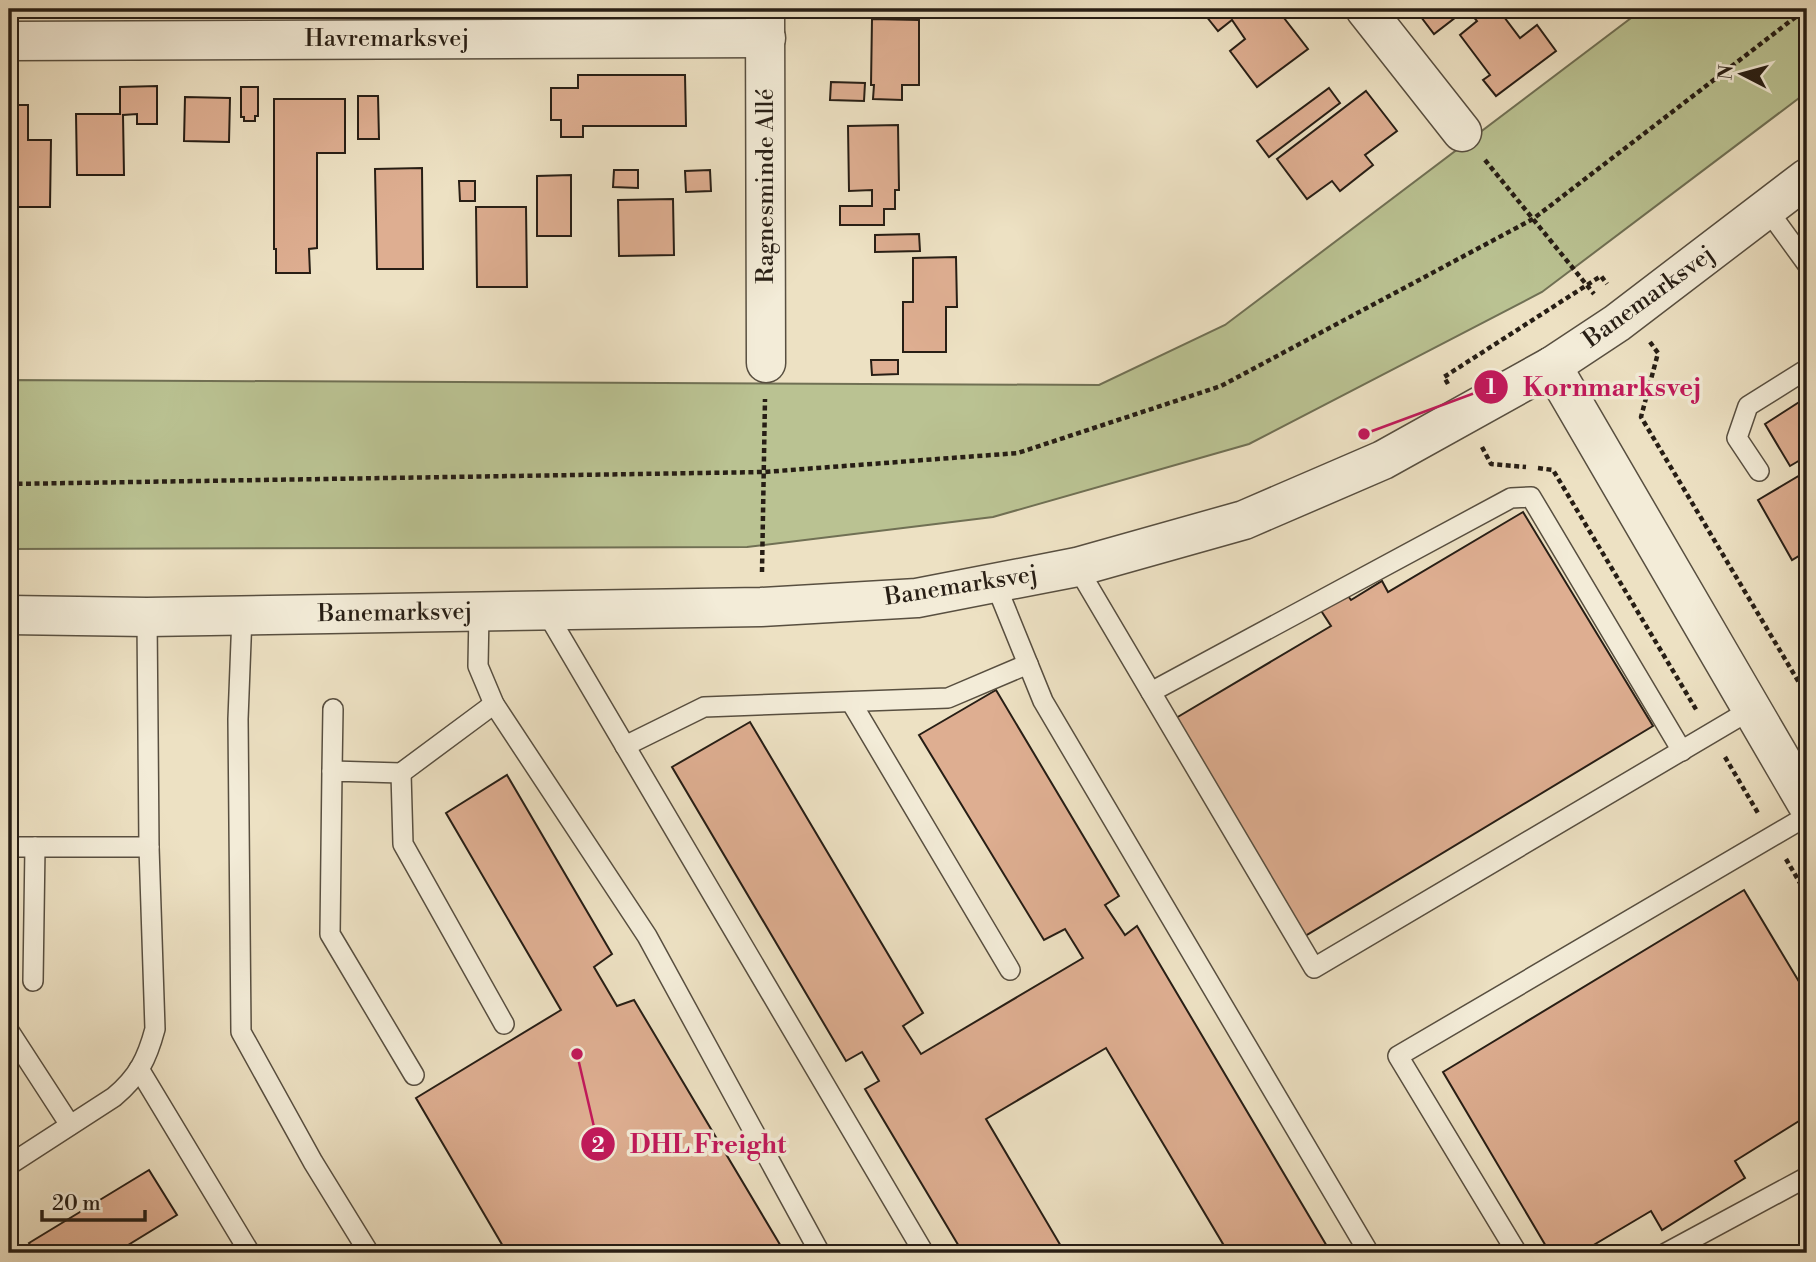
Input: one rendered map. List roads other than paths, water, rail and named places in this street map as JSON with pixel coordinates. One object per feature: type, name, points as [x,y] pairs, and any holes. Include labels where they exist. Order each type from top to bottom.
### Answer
[{"type":"street","points":[[1365,9],[1462,132]]},
{"type":"street","name":"Havremarksvej","points":[[9,41],[765,23]]},
{"type":"street","name":"Ragnesminde Allé","points":[[765,23],[766,363]]},
{"type":"street","name":"Banemarksvej","points":[[9,615],[147,617],[761,607],[916,598],[1077,567],[1244,520],[1383,460],[1552,366],[1623,318],[1807,178]]},
{"type":"street","points":[[1552,366],[1807,804]]},
{"type":"lane","points":[[1767,209],[1807,264]]},
{"type":"lane","points":[[1759,471],[1737,438],[1748,406],[1807,369]]},
{"type":"lane","points":[[1151,692],[1511,498],[1531,497],[1682,751]]},
{"type":"lane","points":[[1077,567],[1314,968],[1752,709]]},
{"type":"lane","points":[[995,583],[1042,701],[1369,1253]]},
{"type":"lane","points":[[545,610],[924,1253]]},
{"type":"lane","points":[[479,612],[478,666],[494,704],[647,936],[820,1253]]},
{"type":"lane","points":[[242,615],[238,719],[241,1032],[313,1162],[369,1253]]},
{"type":"lane","points":[[9,1165],[114,1097],[128,1085],[149,1051],[155,1029],[149,847],[147,617]]},
{"type":"lane","points":[[625,746],[704,707],[948,698],[1028,664]]},
{"type":"lane","points":[[850,702],[1010,970]]},
{"type":"lane","points":[[332,771],[401,773],[494,704]]},
{"type":"lane","points":[[333,709],[330,934],[414,1075]]},
{"type":"lane","points":[[401,773],[403,844],[504,1024]]},
{"type":"lane","points":[[1517,1253],[1398,1056],[1807,816]]},
{"type":"lane","points":[[9,847],[149,847]]},
{"type":"lane","points":[[33,981],[35,847]]},
{"type":"lane","points":[[9,1031],[70,1125]]},
{"type":"lane","points":[[139,1069],[250,1253]]},
{"type":"lane","points":[[1666,1253],[1807,1177]]},
{"type":"place","name":"Kornmarksvej","points":[[1364,434]]},
{"type":"place","name":"DHL Freight","points":[[577,1054]]}]
